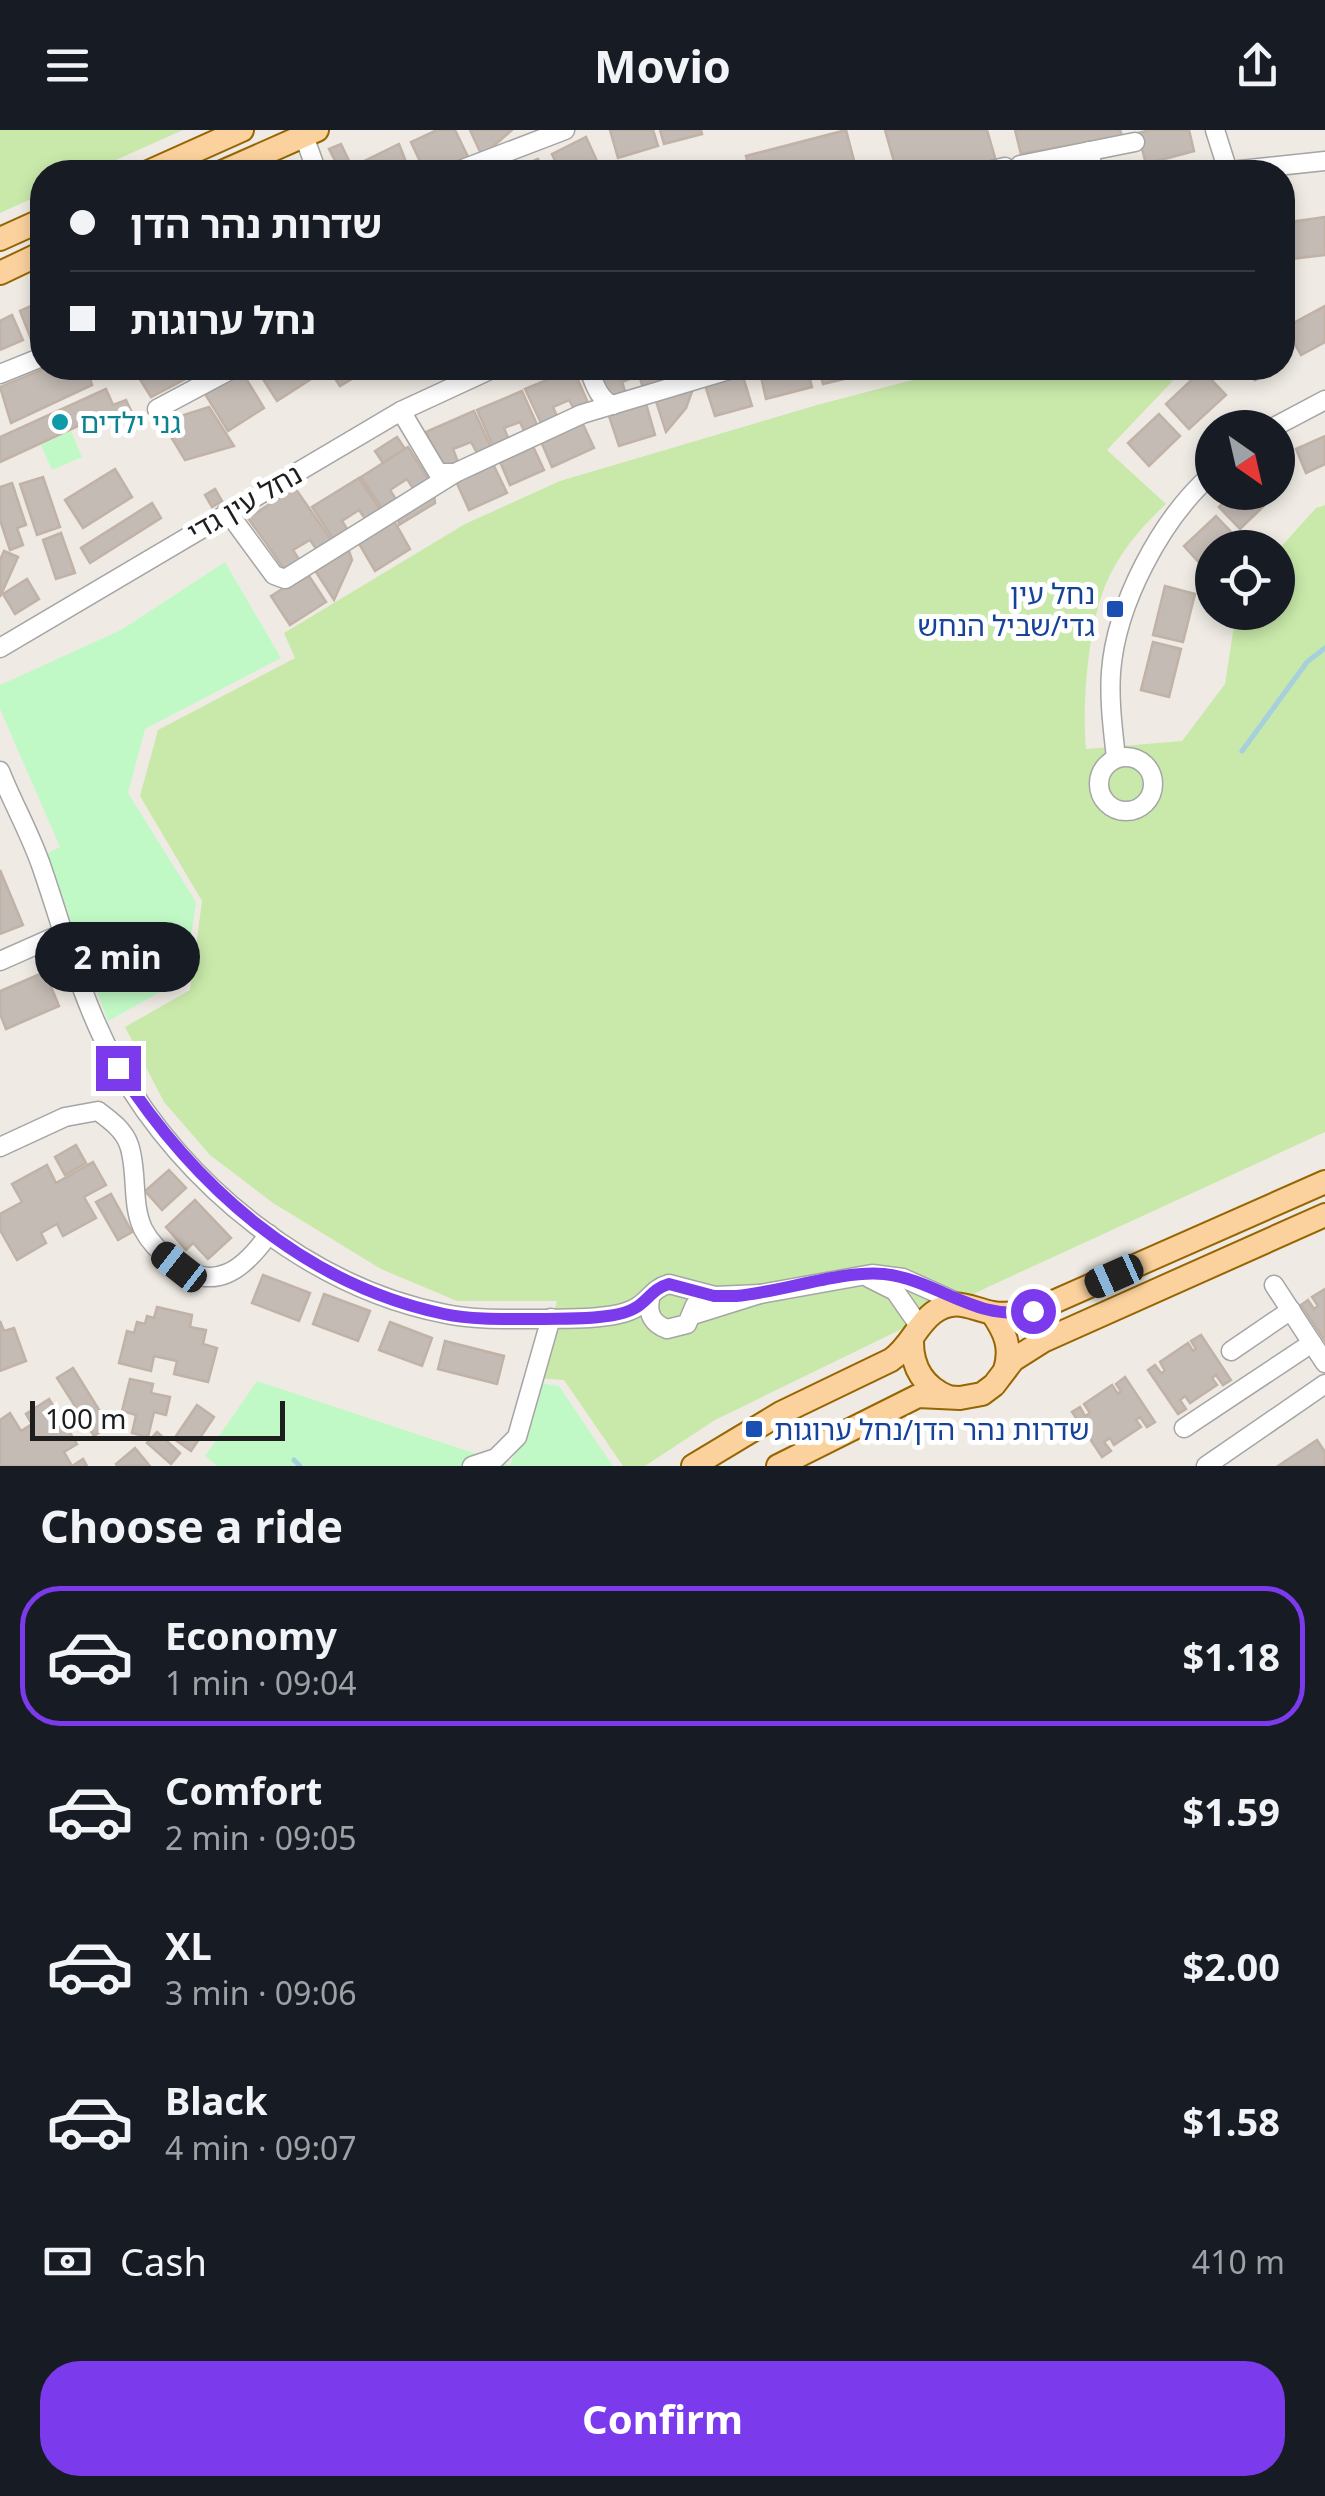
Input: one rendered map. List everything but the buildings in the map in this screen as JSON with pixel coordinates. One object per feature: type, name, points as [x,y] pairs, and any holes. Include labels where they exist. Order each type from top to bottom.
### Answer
[{"type":"main road","points":[[175,160],[242,130]]},
{"type":"main road","points":[[249,160],[310,133]]},
{"type":"main road","points":[[0,239],[30,225]]},
{"type":"main road","points":[[0,273],[30,259]]},
{"type":"main road","points":[[694,1466],[781,1413],[891,1360],[936,1311],[962,1304],[992,1313],[1044,1308],[1325,1182]]},
{"type":"main road","points":[[778,1466],[918,1396],[967,1398],[982,1394],[1018,1356],[1043,1341],[1325,1215]]},
{"type":"main road","points":[[992,1313],[1007,1337],[1004,1370]]},
{"type":"main road","points":[[916,1334],[916,1366],[923,1379],[948,1397]]},
{"type":"street","points":[[486,160],[565,130]]},
{"type":"street","points":[[1215,130],[1222,160]]},
{"type":"street","points":[[310,133],[314,160]]},
{"type":"street","points":[[1044,160],[1135,142]]},
{"type":"street","points":[[1089,151],[1091,160]]},
{"type":"street","points":[[1295,164],[1325,161]]},
{"type":"street","points":[[0,374],[30,363]]},
{"type":"street","points":[[158,409],[212,380]]},
{"type":"street","name":"נחל עין גדי","points":[[0,648],[400,411],[468,380]]},
{"type":"street","points":[[594,380],[606,402],[613,404]]},
{"type":"street","points":[[226,512],[274,576],[285,579],[455,473],[582,414],[695,380]]},
{"type":"street","points":[[1295,416],[1325,400]]},
{"type":"street","points":[[400,411],[438,472],[455,473]]},
{"type":"street","points":[[1116,758],[1110,674],[1116,640],[1142,568],[1170,520],[1195,493]]},
{"type":"street","points":[[0,771],[6,802],[41,864],[61,934],[91,1014],[118,1068],[149,1116],[225,1198],[269,1234],[306,1260],[394,1300],[447,1315],[612,1316],[652,1320],[674,1330],[688,1324],[693,1314],[694,1304],[688,1291]]},
{"type":"street","points":[[0,962],[61,934]]},
{"type":"street","points":[[0,1147],[66,1117],[98,1111],[113,1123],[130,1148],[142,1227],[158,1250],[179,1267],[200,1278],[223,1276],[252,1258],[269,1234]]},
{"type":"street","points":[[859,1275],[895,1291],[916,1334]]},
{"type":"street","points":[[693,1314],[760,1294],[859,1275],[903,1278],[962,1304]]},
{"type":"street","points":[[612,1316],[642,1307],[656,1290],[669,1284],[714,1296],[760,1294]]},
{"type":"street","points":[[1274,1285],[1325,1363]]},
{"type":"street","points":[[650,1299],[652,1320]]},
{"type":"street","points":[[1231,1351],[1291,1310]]},
{"type":"street","points":[[472,1466],[496,1458],[517,1437],[552,1318]]},
{"type":"street","points":[[1184,1428],[1312,1343]]},
{"type":"street","points":[[1206,1466],[1227,1460],[1325,1384]]},
{"type":"green space","points":[[0,130],[183,130],[116,160],[30,160],[30,199],[0,213]]},
{"type":"green space","points":[[912,380],[1174,380],[1107,450],[1166,504],[1123,552],[1099,604],[1088,667],[1086,749],[1182,741],[1225,684],[1233,630],[1295,630],[1295,531],[1316,508],[1325,505],[1325,1132],[988,1287],[715,1420],[645,1466],[623,1466],[564,1380],[535,1378],[557,1301],[457,1301],[381,1269],[273,1203],[210,1155],[164,1102],[125,1027],[190,990],[202,901],[140,796],[158,730],[295,658],[284,633],[465,524],[560,481]]},
{"type":"green space","points":[[71,431],[82,457],[52,470],[41,445]]},
{"type":"green space","points":[[225,562],[281,658],[145,729],[128,793],[196,902],[185,978],[108,1021],[46,854],[60,847],[0,709],[0,685],[121,630]]},
{"type":"green space","points":[[257,1381],[510,1465],[541,1383],[559,1386],[613,1466],[217,1466],[205,1456]]},
{"type":"waterway","points":[[1242,751],[1307,662],[1325,648]]},
{"type":"waterway","points":[[294,1460],[300,1466]]},
{"type":"place","name":"גני ילדים","points":[[60,422]]},
{"type":"place","name":"נחל עין גדי/שביל הנחש","points":[[1115,609]]},
{"type":"place","name":"שדרות נהר הדן/נחל ערוגות","points":[[754,1429]]},
{"type":"route","points":[[118,1068],[149,1116],[187,1160],[276,1240],[341,1278],[394,1300],[447,1315],[502,1319],[612,1316],[642,1307],[656,1290],[669,1284],[714,1296],[736,1296],[872,1274],[903,1278],[992,1313],[1033,1311]]}]
